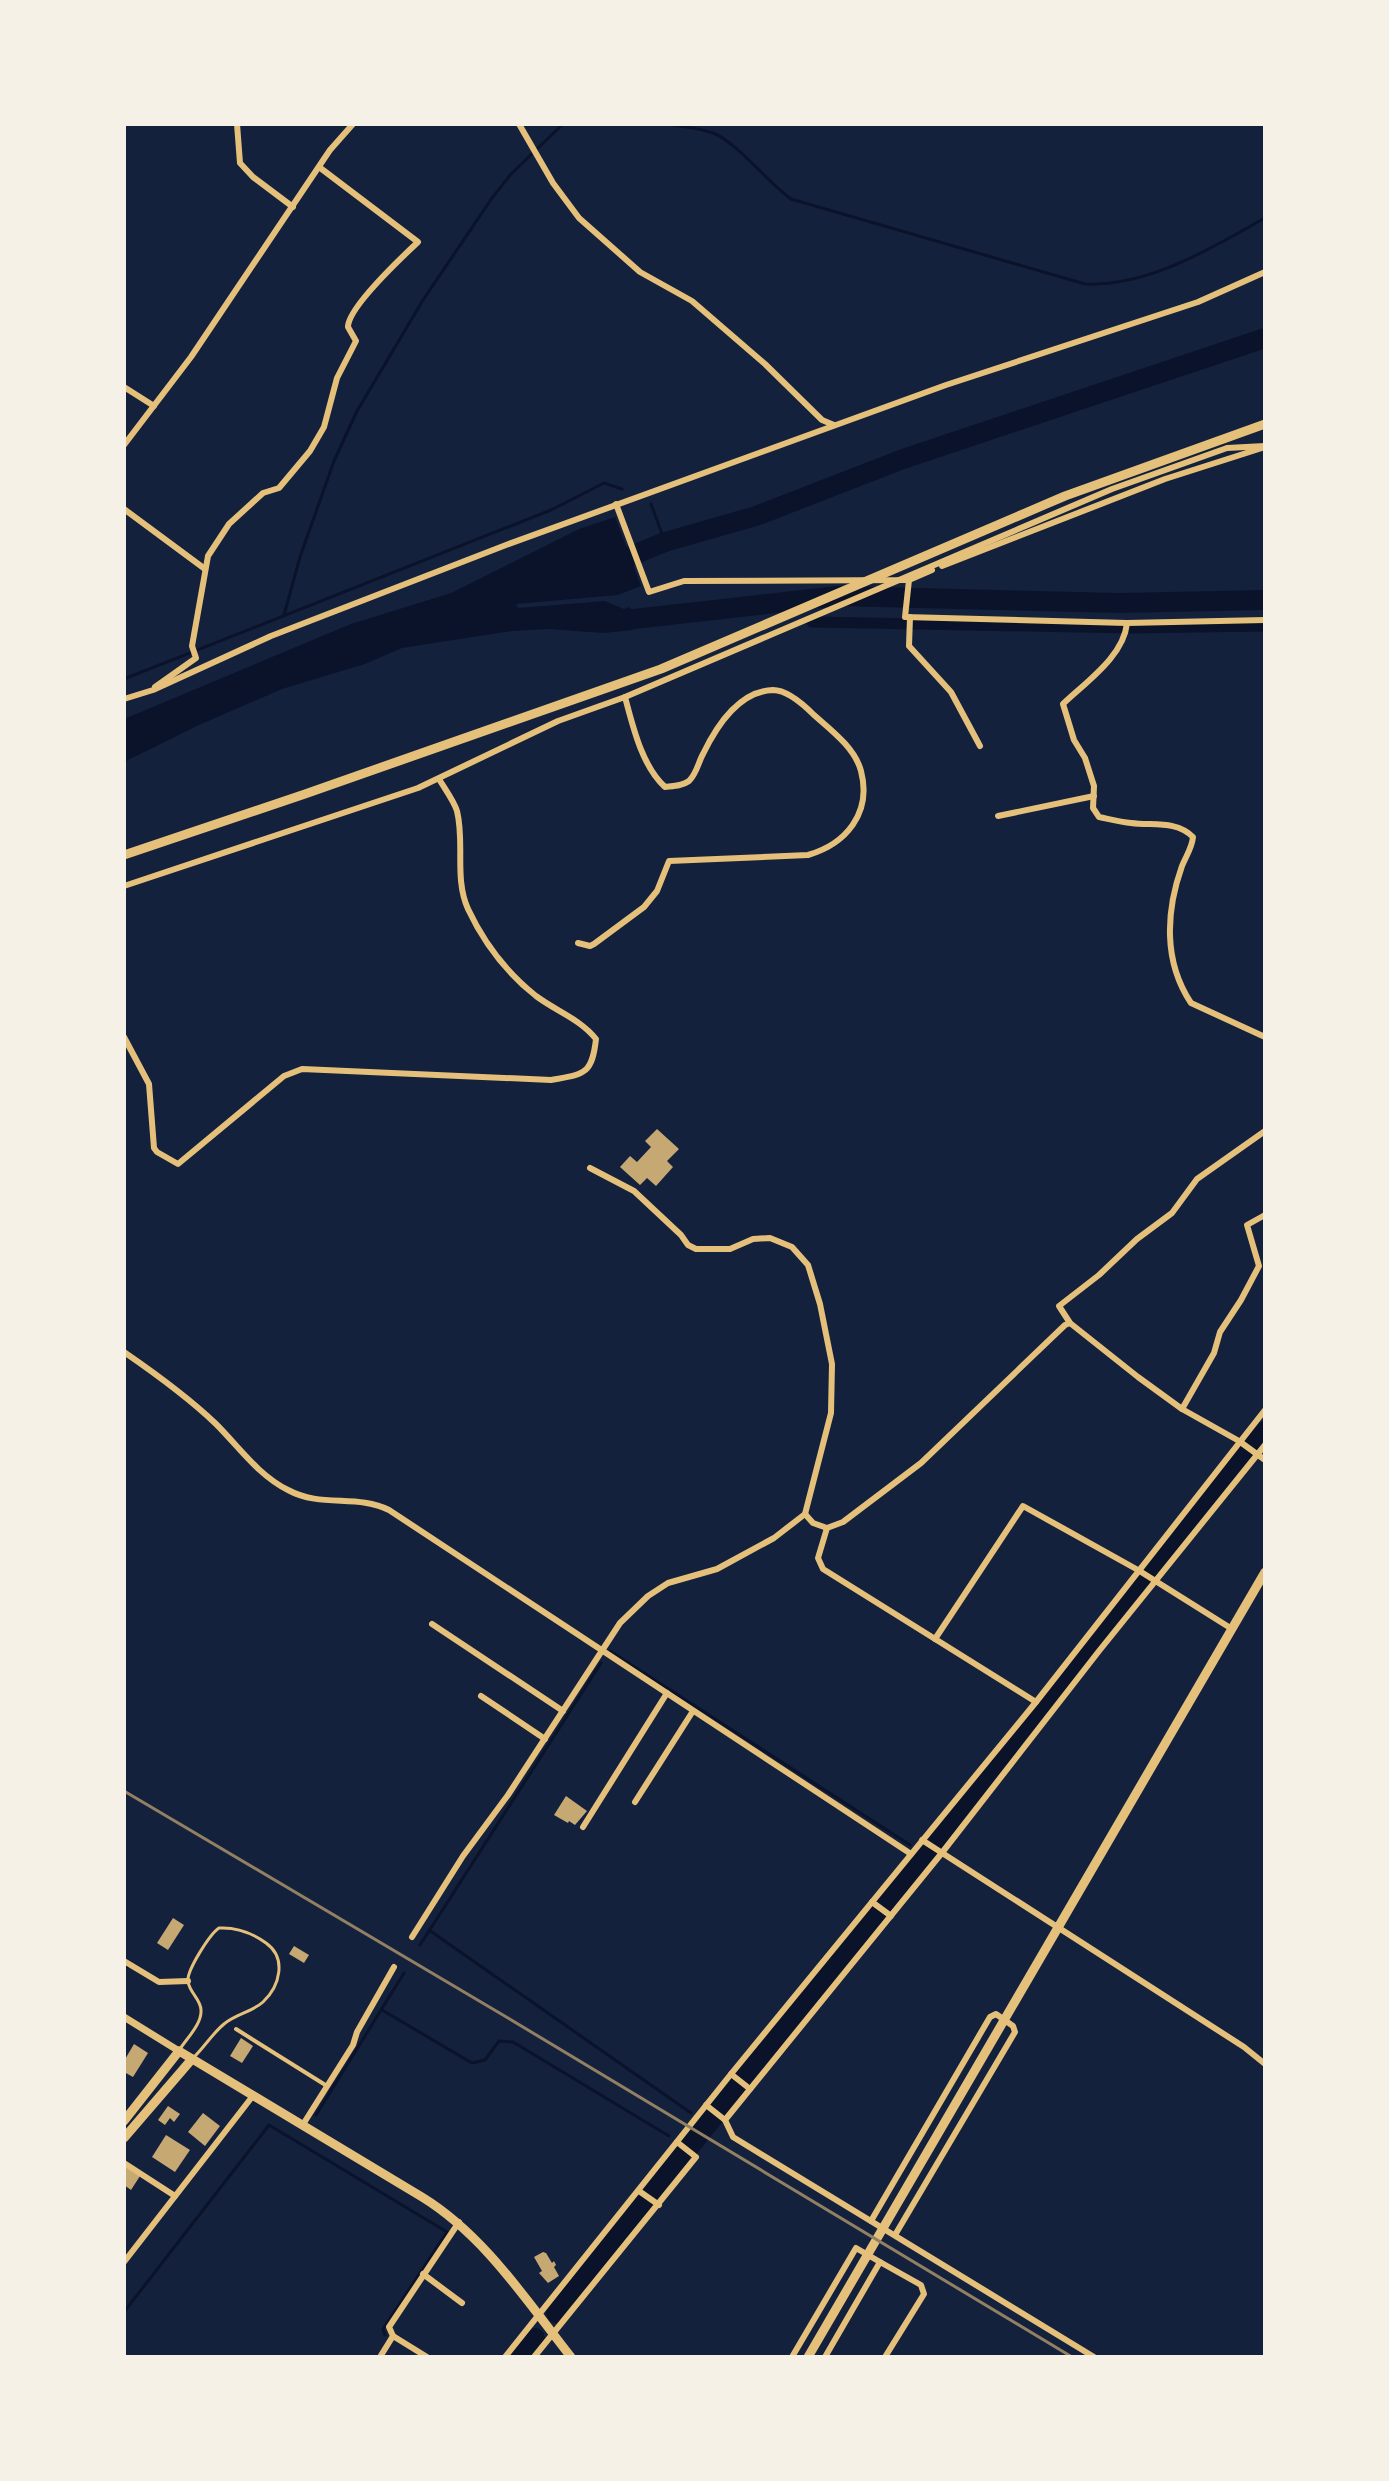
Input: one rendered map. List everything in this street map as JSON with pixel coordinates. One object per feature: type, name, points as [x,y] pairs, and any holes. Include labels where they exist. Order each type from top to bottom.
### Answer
[{"type":"main road","points":[[124,855],[661,669],[1065,496],[1265,424]]},
{"type":"main road","points":[[808,2357],[1265,1572]]},
{"type":"main road","points":[[124,2121],[179,2051],[459,2222],[571,2357]]},
{"type":"main road","points":[[124,2138],[192,2059]]},
{"type":"street","points":[[237,124],[240,163],[253,177],[293,207]]},
{"type":"street","points":[[124,445],[191,357],[319,167],[353,124]]},
{"type":"street","points":[[519,124],[566,204],[589,228],[640,272],[692,301],[765,364],[822,420],[834,425]]},
{"type":"street","points":[[153,690],[158,683],[196,658],[192,646],[208,556],[229,524],[263,493],[279,488],[318,439],[341,368],[356,341],[347,321],[382,276],[418,242],[319,167]]},
{"type":"street","points":[[124,699],[153,690],[271,636],[616,504],[834,425],[1198,302],[1265,272]]},
{"type":"street","points":[[124,387],[154,406]]},
{"type":"street","points":[[616,504],[649,592],[684,581],[908,581],[1165,479],[1265,446]]},
{"type":"street","points":[[124,886],[355,807],[376,803],[439,779],[558,721],[666,680],[1112,489],[1227,448],[1265,446]]},
{"type":"street","points":[[124,509],[205,569]]},
{"type":"street","points":[[908,581],[909,646],[951,692],[980,746]]},
{"type":"street","points":[[908,617],[1126,624],[1265,620]]},
{"type":"street","points":[[1126,624],[1126,634],[1117,650],[1063,704],[1074,740],[1085,758],[1094,786],[1093,808],[1099,817],[1130,823],[1170,825],[1186,830],[1193,837],[1178,882],[1168,927],[1170,950],[1176,968],[1191,1003],[1265,1037]]},
{"type":"street","points":[[578,943],[594,944],[644,907],[657,891],[669,861],[808,855],[827,850],[854,825],[863,798],[861,771],[841,740],[807,708],[776,690],[759,693],[733,708],[718,726],[695,774],[686,784],[665,787],[655,778],[633,729],[625,697]]},
{"type":"street","points":[[124,1037],[149,1084],[154,1148],[178,1164],[284,1076],[302,1069],[551,1080],[580,1075],[594,1060],[596,1039],[587,1028],[537,997],[503,966],[467,908],[461,886],[457,811],[439,779]]},
{"type":"street","points":[[998,816],[1094,796]]},
{"type":"street","points":[[1265,1131],[1197,1179],[1172,1213],[1059,1306],[1070,1323],[1182,1409],[1265,1460]]},
{"type":"street","points":[[412,1937],[620,1623],[648,1596],[668,1583],[717,1569],[774,1538],[805,1514],[831,1413],[832,1364],[820,1304],[808,1265],[792,1247],[770,1238],[753,1239],[730,1249],[696,1249],[688,1245],[634,1191],[590,1168]]},
{"type":"street","points":[[1182,1409],[1214,1353],[1220,1332],[1259,1266],[1247,1225],[1265,1215]]},
{"type":"street","points":[[805,1514],[813,1523],[827,1528],[843,1522],[921,1463],[1070,1323]]},
{"type":"street","points":[[124,1352],[164,1379],[216,1424],[243,1455],[273,1481],[304,1497],[324,1502],[369,1502],[389,1510],[911,1854]]},
{"type":"street","points":[[505,2357],[874,1904],[1265,1410]]},
{"type":"street","points":[[724,2119],[1265,1445]]},
{"type":"street","points":[[935,1639],[1023,1506],[1139,1571],[1232,1629]]},
{"type":"street","points":[[827,1528],[818,1558],[823,1569],[1036,1702]]},
{"type":"street","points":[[432,1624],[563,1711]]},
{"type":"street","points":[[1085,1640],[1098,1650]]},
{"type":"street","points":[[583,1827],[667,1693]]},
{"type":"street","points":[[481,1696],[545,1739]]},
{"type":"street","points":[[635,1802],[693,1711]]},
{"type":"street","points":[[924,1841],[1244,2047],[1265,2064]]},
{"type":"street","points":[[874,1904],[889,1915]]},
{"type":"street","points":[[124,1961],[159,1982],[188,1981]]},
{"type":"street","points":[[302,2126],[353,2045],[357,2032],[394,1967]]},
{"type":"street","points":[[871,2221],[990,2017],[996,2014],[1013,2026],[1015,2032],[895,2235]]},
{"type":"street","points":[[124,2017],[179,2051]]},
{"type":"street","points":[[236,2029],[327,2086]]},
{"type":"street","points":[[733,2076],[748,2087]]},
{"type":"street","points":[[124,2262],[252,2097]]},
{"type":"street","points":[[708,2107],[724,2119],[733,2137],[1094,2357]]},
{"type":"street","points":[[534,2357],[696,2157],[679,2144]]},
{"type":"street","points":[[124,2163],[175,2196]]},
{"type":"street","points":[[641,2192],[657,2204]]},
{"type":"street","points":[[427,2357],[393,2336],[389,2327],[459,2222]]},
{"type":"street","points":[[792,2357],[856,2248],[921,2285],[924,2294],[885,2357]]},
{"type":"street","points":[[825,2357],[880,2262]]},
{"type":"street","points":[[423,2274],[462,2303]]},
{"type":"street","points":[[380,2357],[393,2336]]},
{"type":"lane","points":[[179,2051],[201,2015],[202,2008],[188,1981],[189,1973],[214,1932],[219,1928],[235,1927],[252,1934],[275,1949],[279,1961],[277,1980],[262,2002],[222,2026],[192,2059]]},
{"type":"water","points":[[615,517],[641,586],[618,595],[516,604],[518,608],[605,601],[624,609],[630,607],[633,630],[604,633],[548,629],[512,631],[402,648],[365,664],[282,689],[124,762],[124,719],[351,624],[451,593],[579,529]]},
{"type":"building","points":[[657,1129],[679,1149],[667,1161],[673,1167],[656,1186],[647,1178],[640,1185],[620,1167],[630,1156],[637,1162],[651,1147],[645,1141]]},
{"type":"building","points":[[566,1796],[587,1811],[575,1825],[554,1815]]},
{"type":"building","points":[[173,1918],[184,1925],[168,1950],[157,1943]]},
{"type":"building","points":[[294,1946],[309,1955],[304,1963],[289,1954]]},
{"type":"building","points":[[241,2038],[253,2046],[242,2063],[230,2056]]},
{"type":"building","points":[[134,2044],[148,2053],[133,2077],[124,2072],[124,2061]]},
{"type":"building","points":[[168,2106],[180,2114],[174,2122],[170,2118],[165,2125],[158,2120]]},
{"type":"building","points":[[203,2113],[220,2126],[205,2146],[188,2132]]},
{"type":"building","points":[[166,2135],[190,2150],[175,2172],[152,2157]]},
{"type":"building","points":[[124,2166],[140,2176],[131,2190],[124,2185]]},
{"type":"building","points":[[543,2252],[552,2263],[554,2261],[559,2276],[548,2283],[539,2273],[542,2271],[534,2257]]},
{"type":"waterway","points":[[284,615],[300,557],[334,461],[357,411],[423,300],[492,198],[511,174],[563,124]]},
{"type":"waterway","points":[[669,124],[708,131],[723,138],[791,199],[1085,284],[1133,279],[1156,272],[1201,253],[1265,218]]},
{"type":"waterway","points":[[604,567],[665,542],[756,516],[903,459],[1265,338]]},
{"type":"waterway","points":[[124,679],[551,510],[604,483],[622,489]]},
{"type":"waterway","points":[[651,504],[665,542]]},
{"type":"waterway","points":[[607,622],[838,596],[1119,603],[1265,600]]},
{"type":"waterway","points":[[812,622],[1131,628],[1265,626]]},
{"type":"waterway","points":[[556,2313],[1265,1431]]},
{"type":"waterway","points":[[610,1651],[910,1845]]},
{"type":"waterway","points":[[420,1945],[601,1663]]},
{"type":"waterway","points":[[429,1930],[691,2113]]},
{"type":"waterway","points":[[316,2115],[404,1973]]},
{"type":"waterway","points":[[382,2010],[472,2063],[485,2060],[499,2041],[513,2042],[669,2136]]},
{"type":"waterway","points":[[702,2121],[708,2125]]},
{"type":"waterway","points":[[124,2312],[269,2125],[447,2232],[383,2329],[385,2335]]},
{"type":"waterway","points":[[520,2357],[535,2338]]},
{"type":"railway","points":[[124,1791],[1072,2357]]}]
